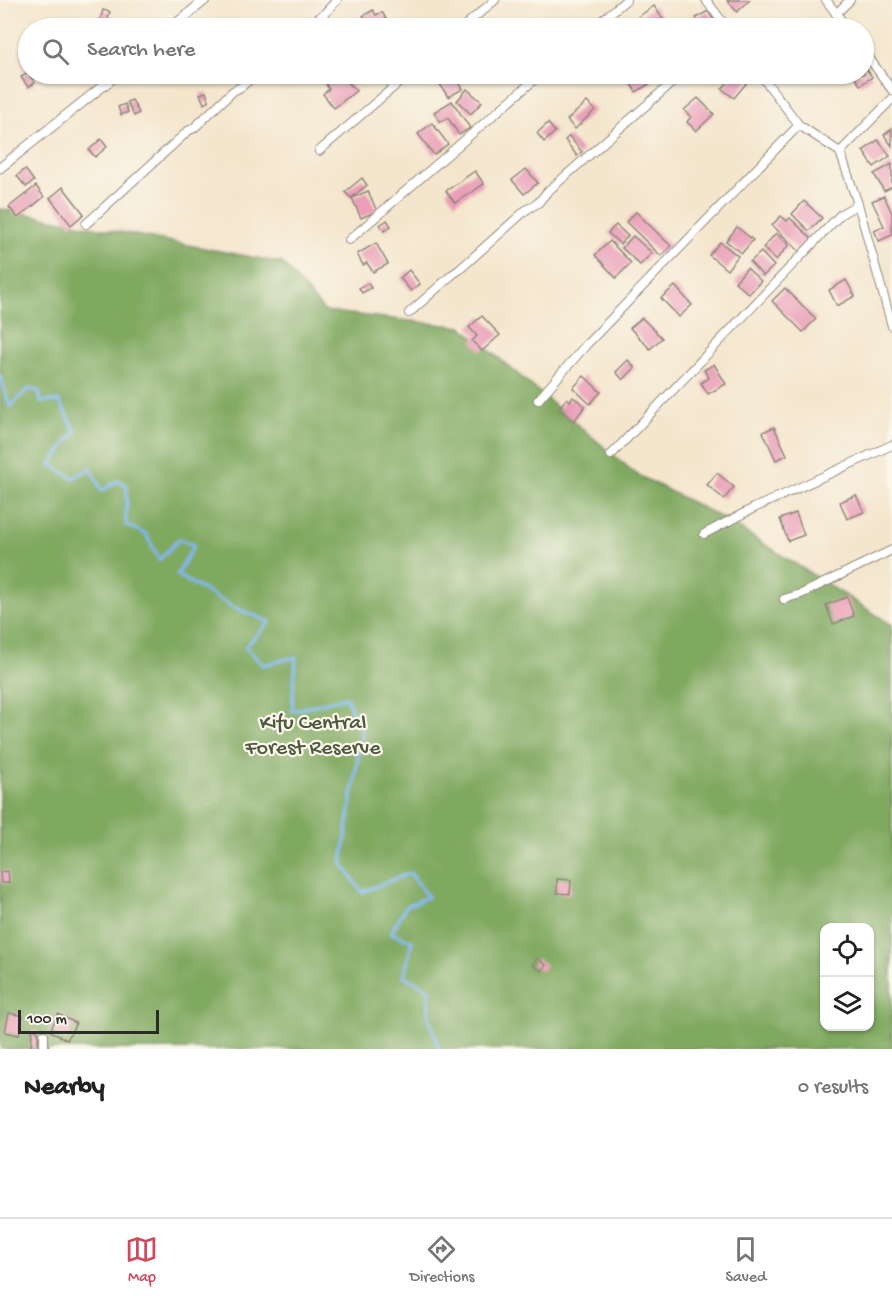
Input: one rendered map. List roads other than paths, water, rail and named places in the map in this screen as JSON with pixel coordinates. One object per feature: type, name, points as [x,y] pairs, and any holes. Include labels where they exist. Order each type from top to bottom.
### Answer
[{"type":"street","points":[[183,18],[205,0]]},
{"type":"street","points":[[319,18],[337,0]]},
{"type":"street","points":[[474,18],[495,0]]},
{"type":"street","points":[[605,18],[626,0]]},
{"type":"street","points":[[706,0],[720,18]]},
{"type":"street","points":[[826,0],[839,18]]},
{"type":"street","points":[[836,14],[850,0]]},
{"type":"street","points":[[874,65],[892,90]]},
{"type":"street","points":[[0,168],[105,84]]},
{"type":"street","points":[[86,224],[233,91],[244,84]]},
{"type":"street","points":[[319,150],[397,84]]},
{"type":"street","points":[[349,240],[529,84]]},
{"type":"street","points":[[409,313],[671,84]]},
{"type":"street","points":[[768,84],[799,124],[840,152],[858,204],[892,326]]},
{"type":"street","points":[[840,152],[892,99]]},
{"type":"street","points":[[538,400],[586,345],[799,124]]},
{"type":"street","points":[[610,455],[841,214],[858,204]]},
{"type":"street","points":[[704,534],[752,508],[892,445]]},
{"type":"street","points":[[784,599],[801,594],[892,550]]},
{"type":"street","points":[[44,1035],[44,1049]]},
{"type":"waterway","points":[[0,376],[10,407],[28,389],[39,391],[41,402],[59,401],[76,432],[51,465],[73,478],[91,468],[102,491],[117,481],[127,485],[126,525],[146,534],[159,560],[179,539],[194,545],[177,575],[233,607],[270,622],[245,647],[263,665],[296,657],[292,711],[346,697],[362,731],[342,863],[362,892],[410,873],[428,897],[406,906],[391,933],[412,941],[404,976],[429,989],[429,1017],[439,1049]]},
{"type":"park label","name":"Kifu Central Forest Reserve","points":[[313,736]]}]
